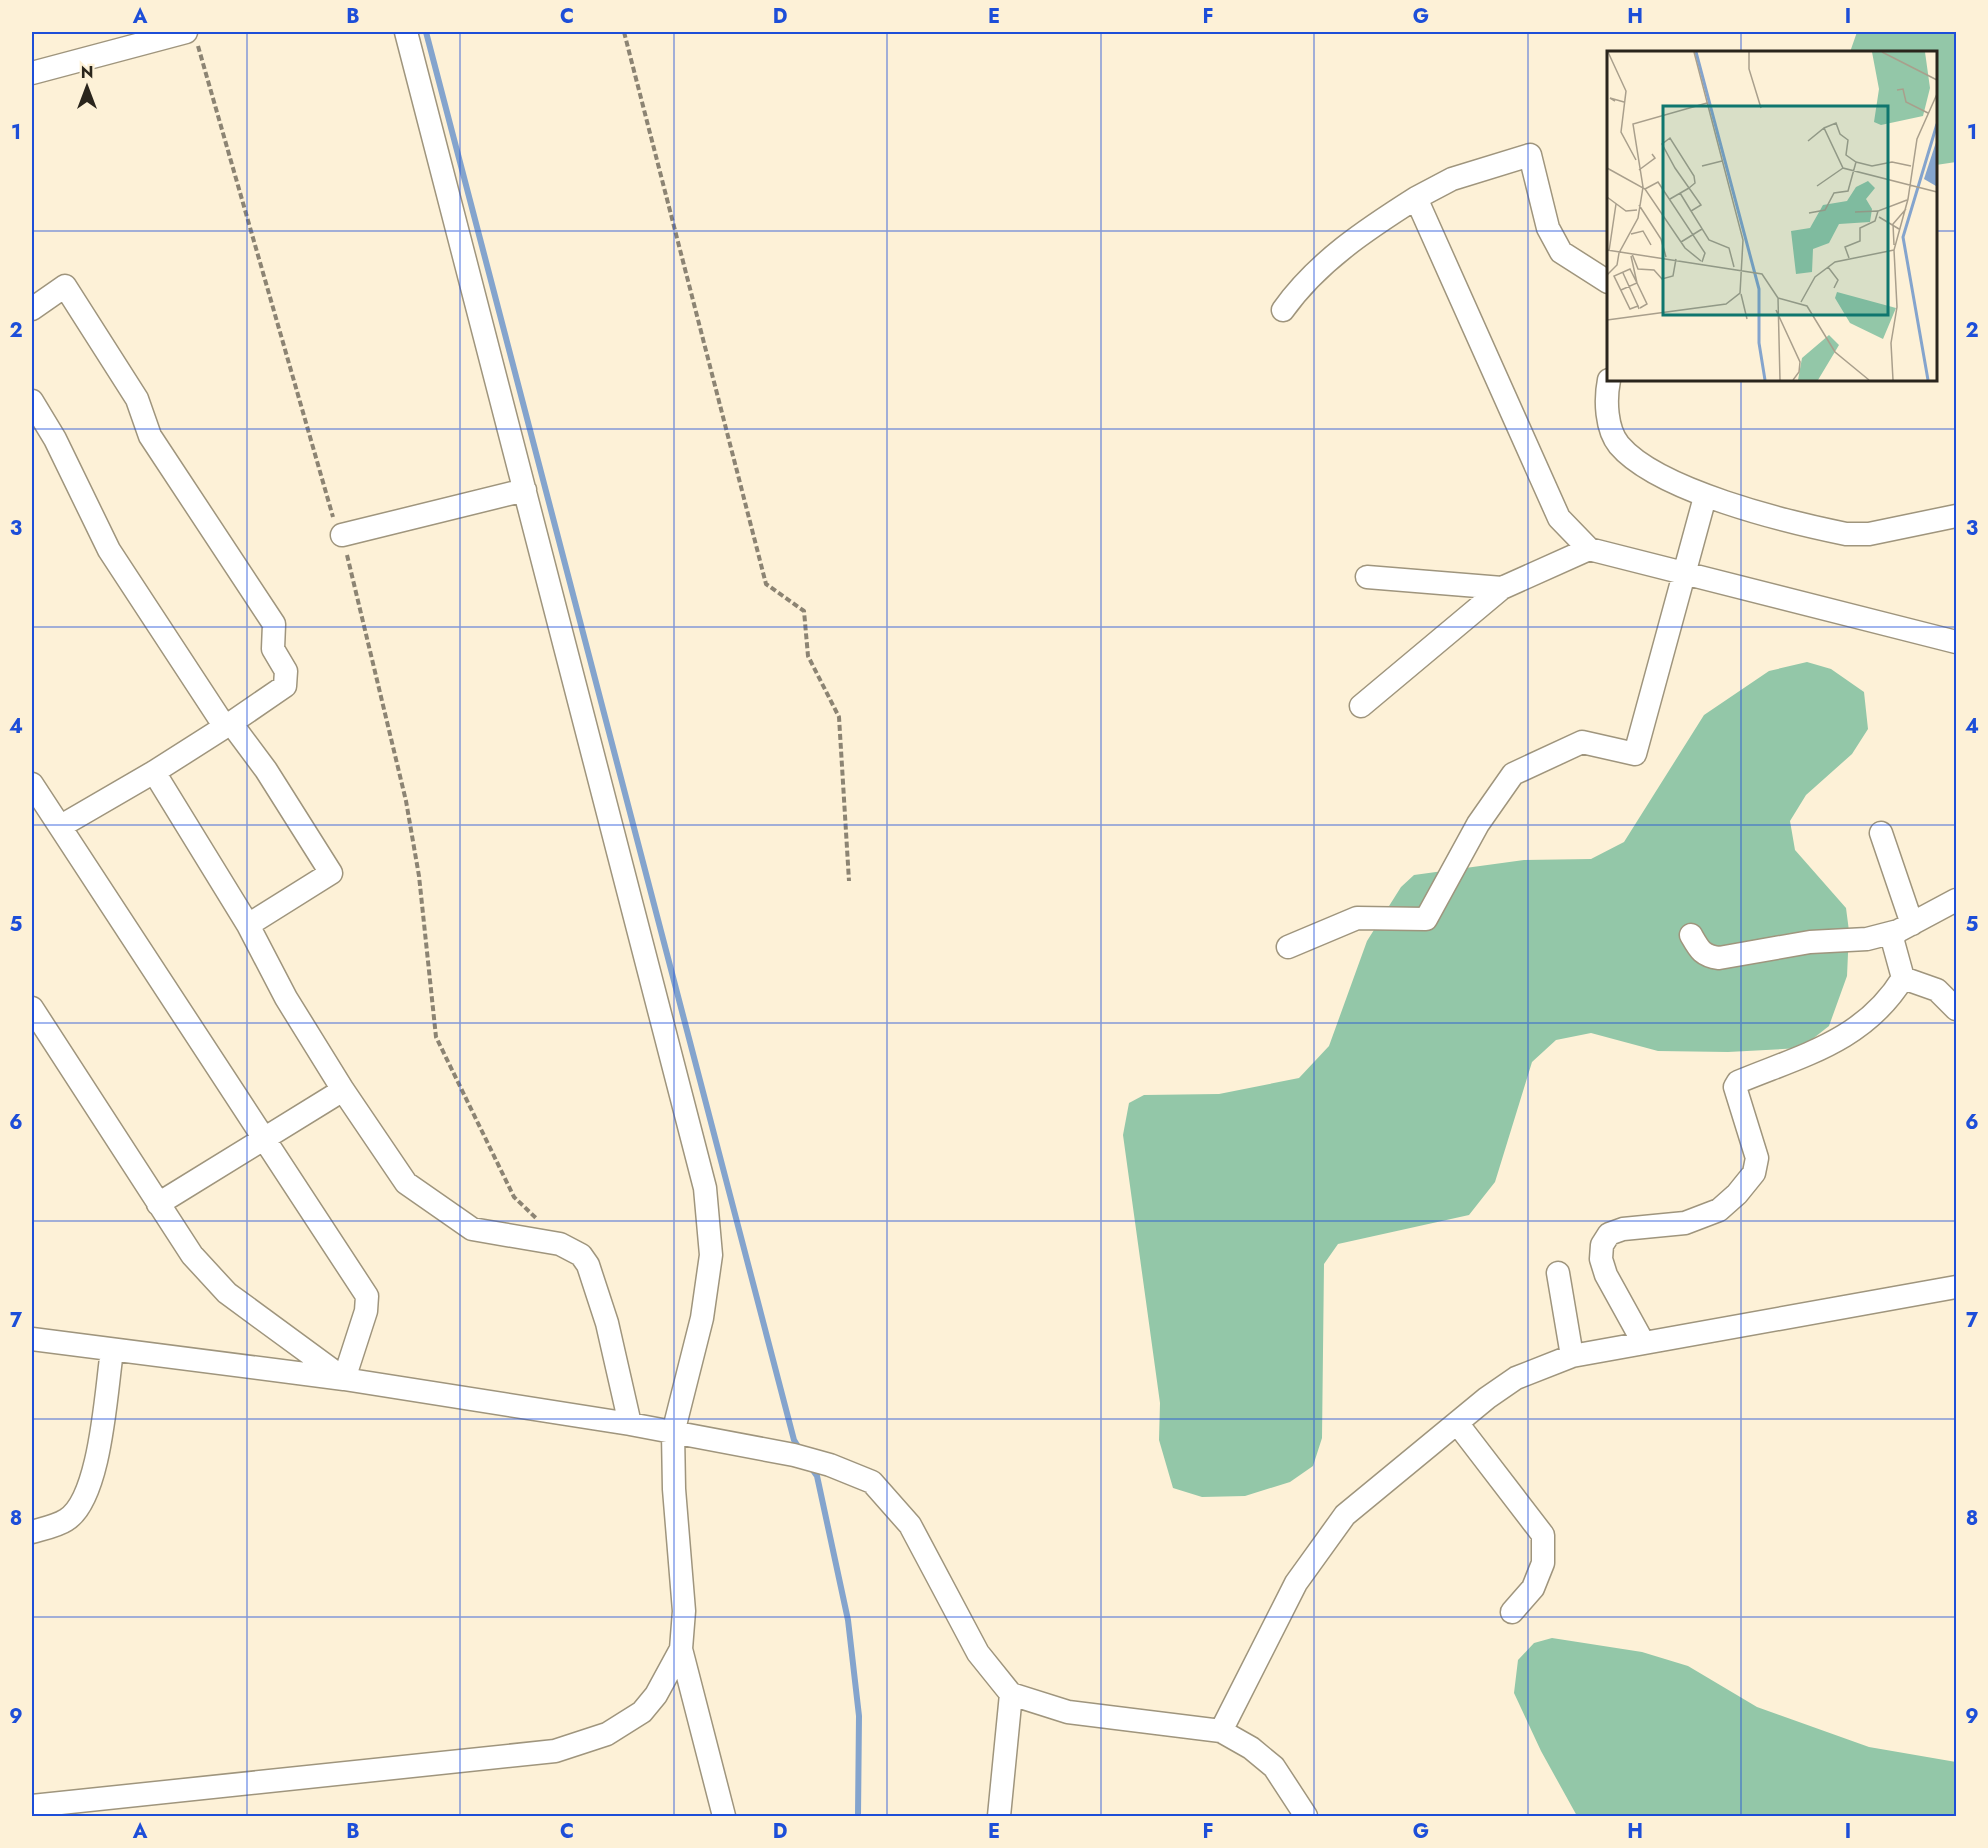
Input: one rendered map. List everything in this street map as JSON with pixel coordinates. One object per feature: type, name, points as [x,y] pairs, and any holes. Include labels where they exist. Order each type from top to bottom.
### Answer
[{"type":"street","points":[[406,32],[705,1188],[711,1255],[702,1318],[673,1433],[674,1489],[684,1611],[681,1649],[724,1816]]},
{"type":"street","points":[[32,73],[192,37]]},
{"type":"street","points":[[1283,310],[1300,287],[1334,255],[1376,223],[1452,179],[1530,155],[1548,228],[1561,252],[1607,281]]},
{"type":"street","points":[[1416,198],[1559,518],[1590,549],[1956,642]]},
{"type":"street","points":[[32,309],[65,286],[138,399],[150,436],[274,624],[273,649],[286,671],[285,686],[154,772],[61,826]]},
{"type":"street","points":[[1609,381],[1608,416],[1619,445],[1637,461],[1705,497],[1846,534],[1869,534],[1956,516]]},
{"type":"street","points":[[32,401],[56,439],[109,550],[228,725],[266,770],[331,873],[248,925]]},
{"type":"street","points":[[342,536],[525,490]]},
{"type":"street","points":[[1288,947],[1357,918],[1426,919],[1478,824],[1513,774],[1582,742],[1635,754],[1705,497]]},
{"type":"street","points":[[1361,706],[1502,588],[1590,549]]},
{"type":"street","points":[[1367,577],[1502,588]]},
{"type":"street","points":[[154,772],[248,925],[286,998],[398,1175],[472,1229],[560,1244],[581,1255],[588,1265],[607,1323],[630,1424]]},
{"type":"street","points":[[32,784],[367,1296],[366,1311],[344,1379]]},
{"type":"street","points":[[1881,833],[1905,928]]},
{"type":"street","points":[[1903,978],[1892,945],[1892,938],[1905,928],[1956,900]]},
{"type":"street","points":[[1691,935],[1701,952],[1707,957],[1719,958],[1810,942],[1867,939],[1905,928]]},
{"type":"street","points":[[1903,978],[1937,990],[1956,1009]]},
{"type":"street","points":[[1643,1342],[1606,1275],[1601,1259],[1602,1245],[1610,1234],[1623,1229],[1685,1223],[1719,1210],[1737,1194],[1754,1173],[1756,1158],[1735,1087],[1738,1082],[1843,1037],[1873,1017],[1903,978]]},
{"type":"street","points":[[32,1008],[192,1255],[227,1293],[344,1379]]},
{"type":"street","points":[[158,1204],[343,1090]]},
{"type":"street","points":[[1558,1273],[1572,1356]]},
{"type":"street","points":[[1221,1731],[1296,1583],[1317,1550],[1345,1515],[1516,1378],[1572,1356],[1956,1287]]},
{"type":"street","points":[[32,1339],[344,1379],[630,1424],[794,1455],[830,1465],[872,1482],[910,1525],[978,1653],[1011,1694],[1068,1712],[1221,1731],[1251,1748],[1274,1767],[1306,1816]]},
{"type":"street","points":[[32,1532],[67,1520],[84,1502],[94,1477],[112,1351]]},
{"type":"street","points":[[1457,1423],[1542,1535],[1542,1563],[1533,1588],[1512,1612]]},
{"type":"street","points":[[32,1806],[555,1751],[607,1734],[642,1712],[656,1695],[681,1649]]},
{"type":"street","points":[[1006,1813],[1011,1694]]},
{"type":"path","points":[[624,32],[766,584],[804,611],[808,656],[839,717],[849,881]]},
{"type":"path","points":[[192,37],[333,518],[342,536],[406,801],[419,876],[436,1037],[514,1197],[540,1221]]},
{"type":"green space","points":[[1857,32],[1956,32],[1956,162],[1937,165],[1937,51],[1850,51]]},
{"type":"green space","points":[[1807,662],[1831,669],[1864,692],[1868,729],[1852,754],[1806,795],[1790,821],[1795,850],[1846,908],[1849,931],[1847,976],[1829,1026],[1801,1048],[1728,1052],[1658,1051],[1591,1033],[1556,1040],[1532,1062],[1495,1182],[1469,1215],[1338,1244],[1324,1264],[1322,1438],[1313,1466],[1290,1482],[1245,1496],[1202,1497],[1173,1488],[1159,1440],[1160,1403],[1123,1135],[1129,1103],[1144,1095],[1219,1094],[1299,1078],[1329,1046],[1367,941],[1401,887],[1414,875],[1524,860],[1591,859],[1624,842],[1704,715],[1769,671]]},
{"type":"green space","points":[[1552,1638],[1642,1652],[1688,1666],[1757,1707],[1869,1747],[1956,1762],[1956,1816],[1577,1816],[1541,1751],[1514,1693],[1518,1660],[1534,1643]]},
{"type":"waterway","points":[[426,32],[794,1440],[800,1450]]},
{"type":"waterway","points":[[810,1466],[817,1476],[848,1620],[859,1716],[858,1816]]}]
